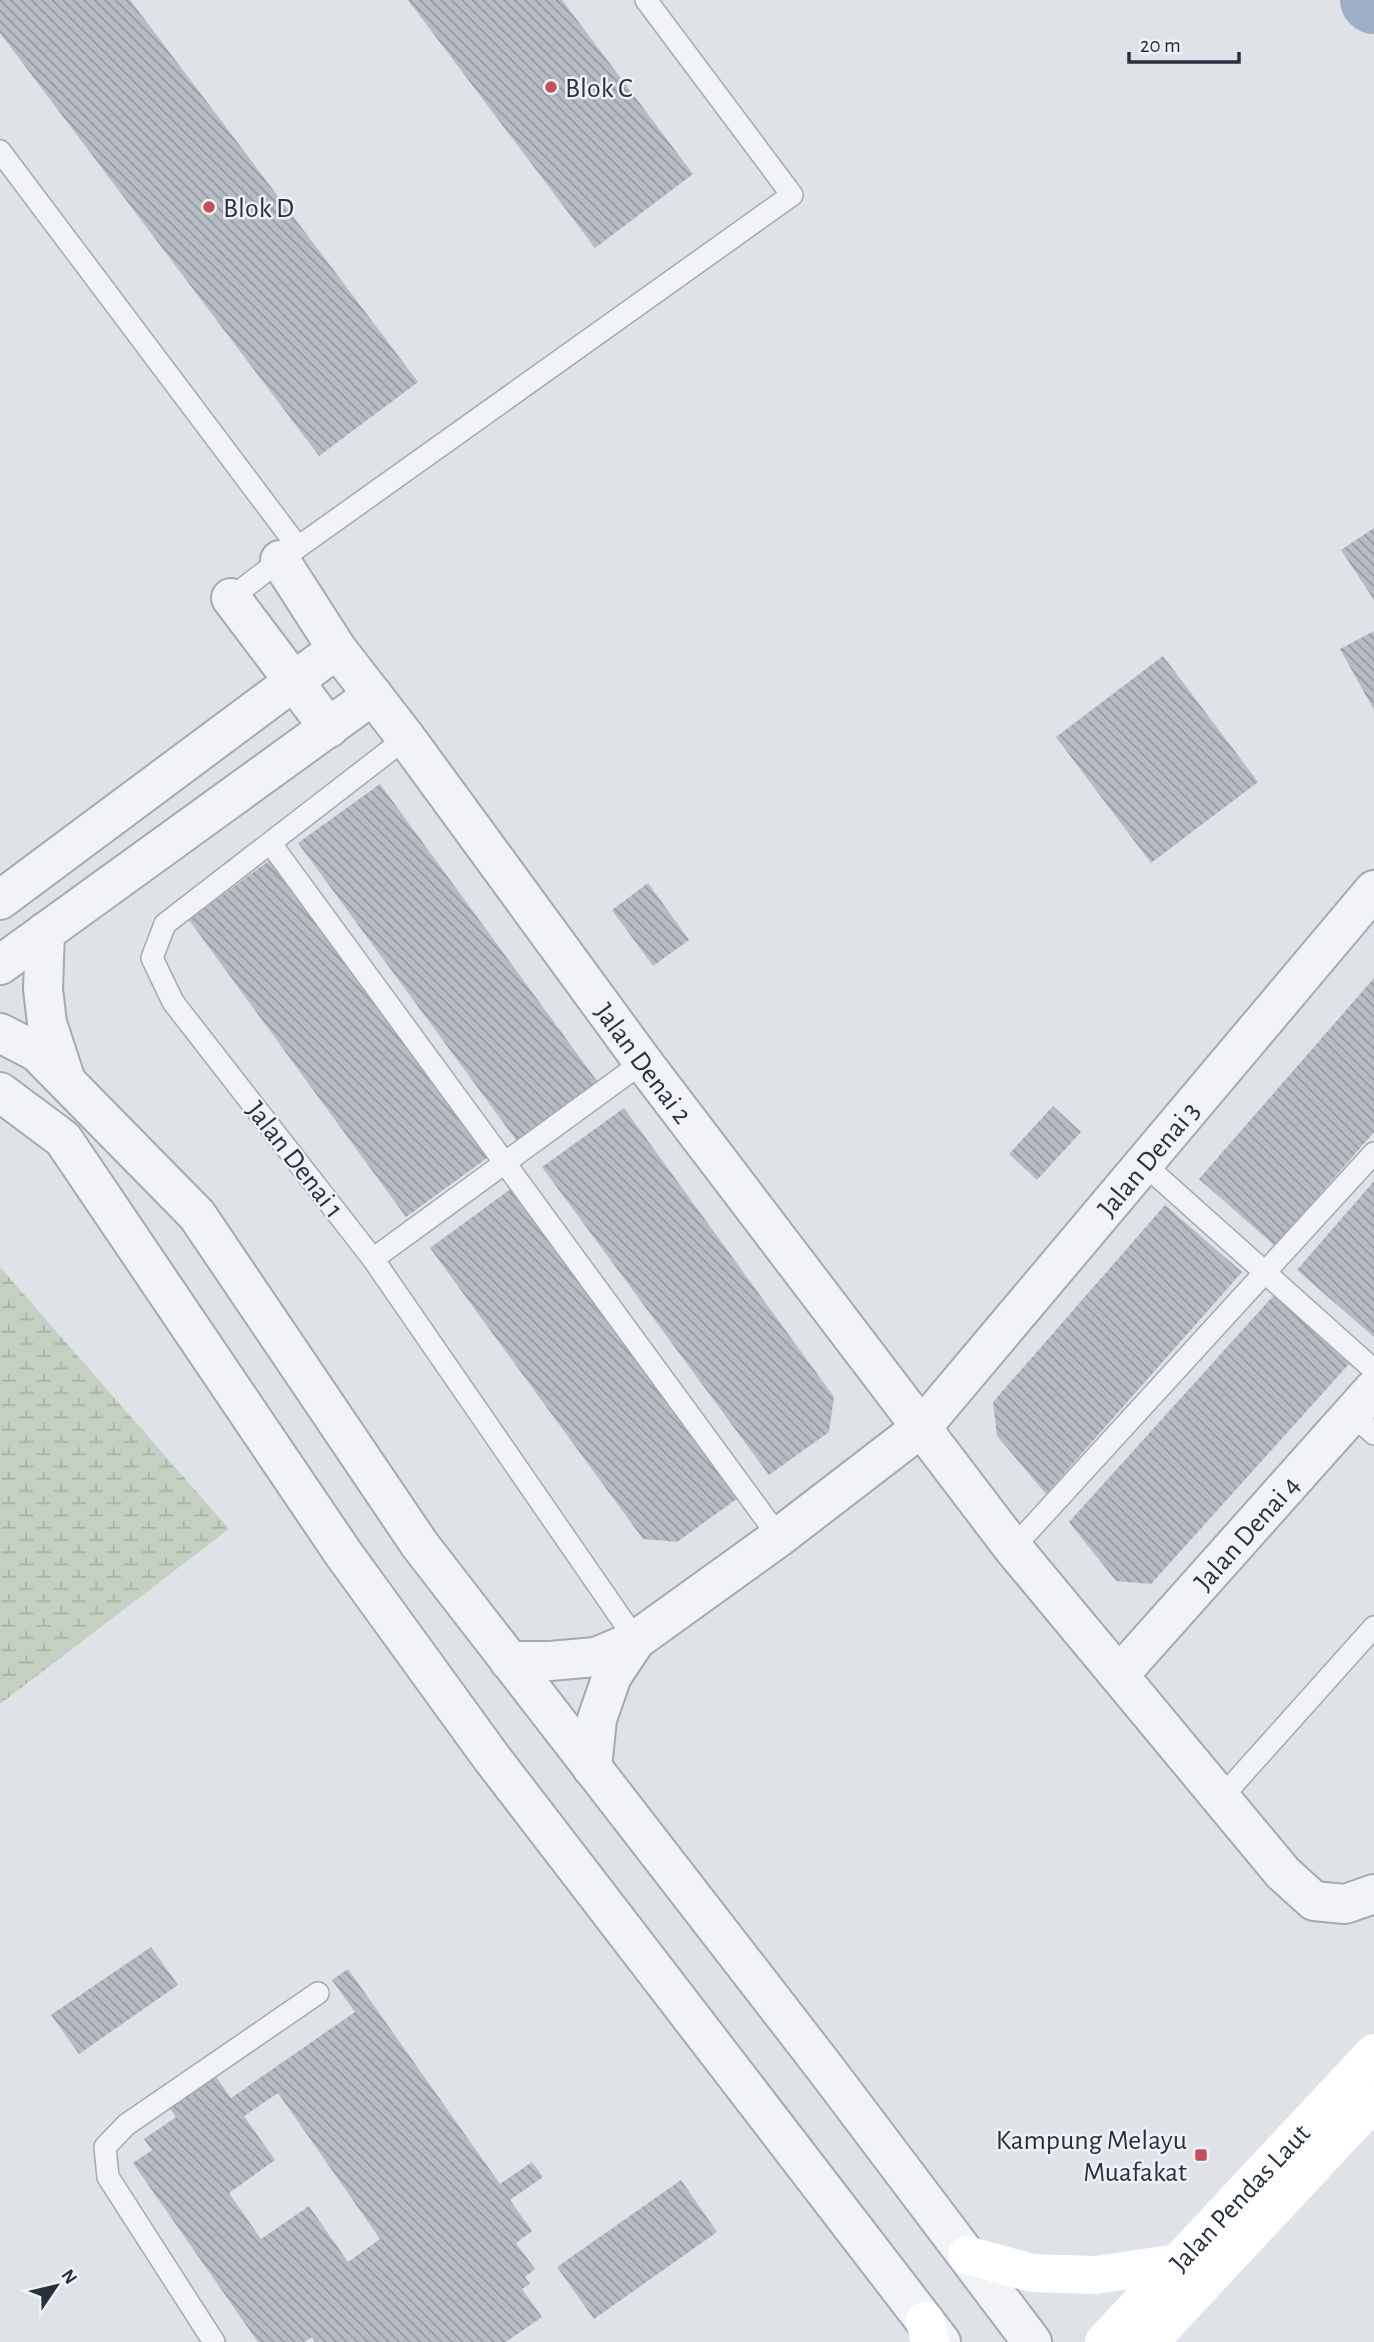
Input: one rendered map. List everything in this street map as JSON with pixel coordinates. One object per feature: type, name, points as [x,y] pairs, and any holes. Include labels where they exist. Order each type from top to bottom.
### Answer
[{"type":"main road","name":"Jalan Pendas Laut","points":[[1104,2342],[1374,2053]]},
{"type":"main road","name":"Jalan Pendas Laut","points":[[1149,2342],[1374,2101]]},
{"type":"main road","points":[[967,2255],[1032,2273],[1095,2276],[1178,2263]]},
{"type":"street","name":"Jalan Denai 2","points":[[289,554],[337,649],[406,738],[643,1062],[1013,1548],[1283,1873],[1314,1901],[1360,1899]]},
{"type":"street","points":[[231,598],[328,728]]},
{"type":"street","points":[[0,901],[337,649]]},
{"type":"street","points":[[0,965],[373,695]]},
{"type":"street","name":"Jalan Denai 3","points":[[636,1640],[779,1537],[922,1427],[1374,890]]},
{"type":"street","points":[[45,932],[43,989],[47,1023],[65,1080]]},
{"type":"street","points":[[0,1033],[37,1052],[197,1215],[421,1545],[825,2068],[1032,2342]]},
{"type":"street","points":[[0,1092],[63,1139],[343,1553],[491,1757],[932,2335]]},
{"type":"street","name":"Jalan Denai 4","points":[[1119,1675],[1367,1412]]},
{"type":"street","points":[[509,1661],[596,1657],[636,1640]]},
{"type":"street","points":[[592,1768],[597,1719],[612,1676],[636,1640]]},
{"type":"lane","points":[[231,598],[792,195],[646,0]]},
{"type":"lane","points":[[0,151],[289,554]]},
{"type":"lane","name":"Jalan Denai 1","points":[[406,738],[165,924],[152,958],[173,1002],[373,1259],[636,1640]]},
{"type":"lane","points":[[271,844],[779,1537]]},
{"type":"lane","points":[[373,1259],[643,1062]]},
{"type":"lane","points":[[1013,1548],[1374,1153]]},
{"type":"lane","points":[[1145,1165],[1374,1370]]},
{"type":"lane","points":[[1221,1798],[1374,1627]]},
{"type":"lane","points":[[214,2342],[108,2177],[105,2147],[126,2125],[318,1993]]},
{"type":"green space","points":[[0,1267],[229,1529],[0,1704]]},
{"type":"building","name":"Blok D","points":[[0,0],[130,0],[418,382],[319,456],[0,33]]},
{"type":"building","name":"Blok C","points":[[408,0],[562,0],[693,174],[595,248]]},
{"type":"building","points":[[1374,528],[1374,600],[1341,550]]},
{"type":"building","points":[[1374,631],[1374,710],[1340,649]]},
{"type":"building","points":[[1163,656],[1258,782],[1151,863],[1056,737]]},
{"type":"building","points":[[380,784],[597,1081],[516,1140],[298,843]]},
{"type":"building","points":[[270,860],[487,1158],[406,1217],[189,920]]},
{"type":"building","points":[[648,883],[689,940],[653,966],[612,910]]},
{"type":"building","points":[[1374,978],[1374,1132],[1275,1246],[1199,1179]]},
{"type":"building","points":[[1053,1106],[1081,1132],[1037,1180],[1009,1154]]},
{"type":"building","points":[[624,1108],[834,1397],[829,1432],[769,1475],[542,1167]]},
{"type":"building","points":[[1374,1181],[1374,1337],[1297,1270]]},
{"type":"building","points":[[512,1188],[738,1498],[677,1542],[643,1539],[430,1248]]},
{"type":"building","points":[[1165,1205],[1242,1272],[1046,1494],[997,1436],[993,1402]]},
{"type":"building","points":[[1274,1295],[1349,1364],[1151,1584],[1116,1581],[1069,1522]]},
{"type":"building","points":[[151,1947],[178,1985],[79,2054],[51,2015]]},
{"type":"building","points":[[348,1969],[500,2184],[532,2162],[543,2177],[510,2200],[532,2231],[516,2243],[535,2269],[525,2277],[530,2284],[522,2289],[542,2317],[506,2342],[315,2342],[312,2337],[304,2342],[258,2342],[133,2163],[152,2150],[144,2139],[176,2117],[165,2102],[211,2070],[231,2098],[355,2012],[332,1980]],"holes":[[[278,2093],[380,2239],[348,2262],[309,2206],[261,2239],[229,2193],[275,2160],[244,2116]]]},
{"type":"building","points":[[681,2180],[717,2232],[594,2319],[557,2267]]},
{"type":"place","name":"Blok C","points":[[551,87]]},
{"type":"place","name":"Blok D","points":[[209,207]]},
{"type":"place","name":"Kampung Melayu Muafakat","points":[[1201,2155]]}]
